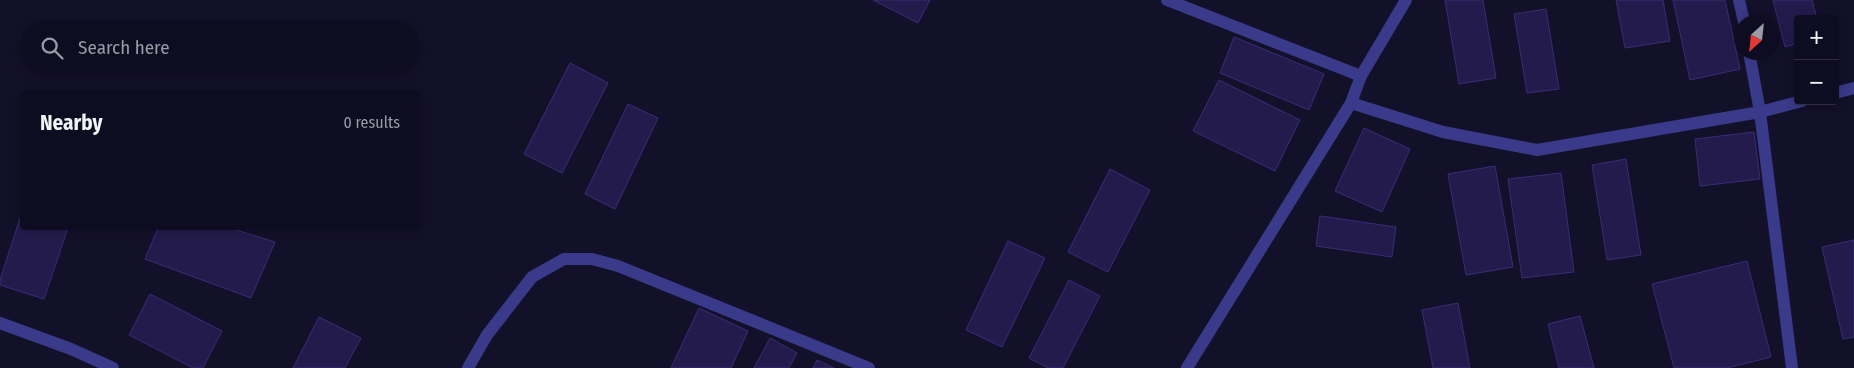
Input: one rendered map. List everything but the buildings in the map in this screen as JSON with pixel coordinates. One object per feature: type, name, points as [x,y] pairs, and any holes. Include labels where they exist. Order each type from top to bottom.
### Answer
[{"type":"street","points":[[1167,0],[1360,76]]},
{"type":"street","points":[[1186,368],[1351,103],[1360,76],[1406,0]]},
{"type":"street","points":[[1740,0],[1743,15]]},
{"type":"street","points":[[1750,60],[1760,112],[1792,368]]},
{"type":"street","points":[[1839,92],[1854,88]]},
{"type":"street","points":[[1351,103],[1443,132],[1537,150],[1760,112],[1794,103]]},
{"type":"street","points":[[468,368],[488,335],[532,277],[564,259],[592,259],[618,266],[869,368]]},
{"type":"street","points":[[0,323],[70,349],[113,368]]}]
